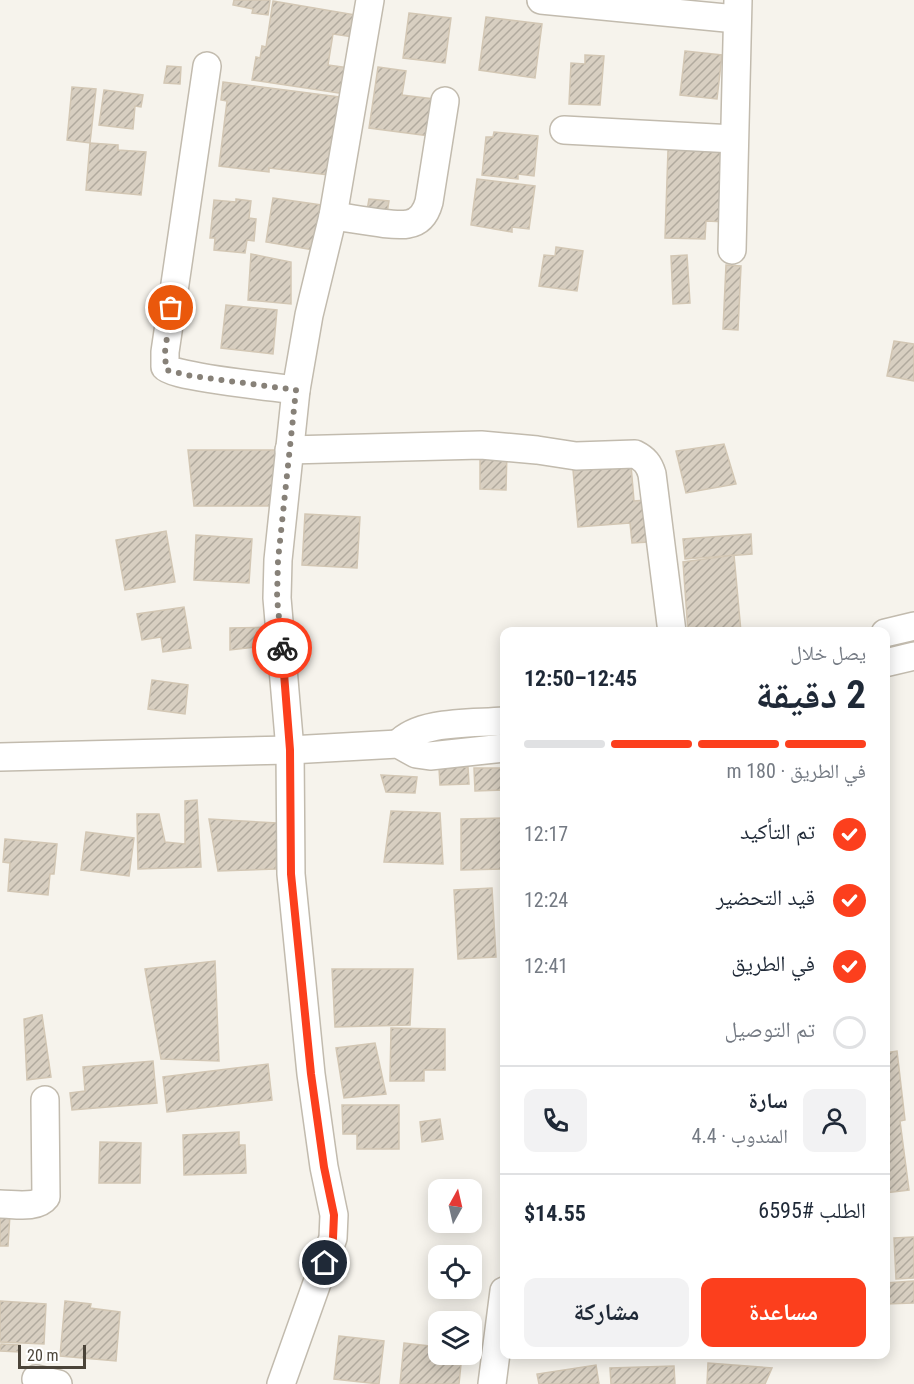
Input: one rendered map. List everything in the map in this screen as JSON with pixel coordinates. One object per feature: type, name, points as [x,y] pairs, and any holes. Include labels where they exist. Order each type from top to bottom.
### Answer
[{"type":"street","points":[[281,1384],[333,1238],[334,1215],[324,1167],[311,1074],[291,874],[290,750],[277,598],[278,560],[296,390],[309,315],[333,216],[370,0]]},
{"type":"street","points":[[541,0],[737,10],[732,250]]},
{"type":"street","points":[[207,66],[165,352],[165,367],[170,372],[192,376],[296,390]]},
{"type":"street","points":[[333,216],[399,224],[415,222],[422,217],[429,202],[445,101]]},
{"type":"street","points":[[564,130],[734,139]]},
{"type":"street","points":[[289,450],[481,445],[576,456],[635,454],[649,465],[652,474],[671,627]]},
{"type":"street","points":[[890,632],[914,626]]},
{"type":"street","points":[[890,662],[914,656]]},
{"type":"street","points":[[398,744],[408,735],[428,727],[500,721]]},
{"type":"street","points":[[0,757],[290,750],[398,744],[410,752],[423,756],[500,748]]},
{"type":"street","points":[[0,1204],[30,1205],[42,1202],[46,1197],[45,1100]]},
{"type":"street","points":[[492,1384],[500,1322]]},
{"type":"building","points":[[234,0],[270,0],[268,15],[252,13],[253,9],[233,5]]},
{"type":"building","points":[[273,1],[356,15],[353,37],[333,34],[328,65],[349,68],[345,94],[252,80],[256,57],[260,58],[262,46],[266,47]]},
{"type":"building","points":[[409,13],[451,18],[445,63],[403,58]]},
{"type":"building","points":[[486,17],[542,24],[535,78],[479,70]]},
{"type":"building","points":[[685,51],[722,55],[717,99],[680,95]]},
{"type":"building","points":[[585,55],[604,56],[600,105],[569,104],[571,63],[585,64]]},
{"type":"building","points":[[167,66],[181,67],[180,84],[164,83]]},
{"type":"building","points":[[378,67],[406,71],[402,95],[434,99],[429,136],[369,128]]},
{"type":"building","points":[[223,82],[347,98],[337,176],[269,168],[269,172],[219,166],[227,101],[221,100]]},
{"type":"building","points":[[72,87],[96,89],[90,143],[67,140]]},
{"type":"building","points":[[104,90],[143,95],[141,107],[135,106],[133,129],[99,125]]},
{"type":"building","points":[[494,132],[538,136],[534,176],[518,174],[518,179],[482,175],[486,137],[493,137]]},
{"type":"building","points":[[90,143],[118,145],[118,150],[146,152],[141,195],[86,190]]},
{"type":"building","points":[[668,150],[729,152],[727,222],[706,221],[705,239],[665,238]]},
{"type":"building","points":[[477,179],[535,186],[529,229],[512,227],[512,232],[471,225]]},
{"type":"building","points":[[273,198],[321,205],[313,250],[266,242]]},
{"type":"building","points":[[236,199],[251,201],[249,218],[256,219],[254,241],[247,240],[245,253],[214,250],[215,238],[210,238],[214,200],[236,202]]},
{"type":"building","points":[[369,199],[389,201],[387,213],[367,210]]},
{"type":"building","points":[[556,247],[583,251],[577,291],[539,286],[544,255],[555,256]]},
{"type":"building","points":[[251,254],[291,262],[291,304],[248,300]]},
{"type":"building","points":[[687,255],[690,303],[673,304],[671,256]]},
{"type":"building","points":[[726,265],[741,266],[738,330],[723,329]]},
{"type":"building","points":[[226,305],[277,310],[273,354],[221,348]]},
{"type":"building","points":[[894,341],[914,344],[914,381],[887,376]]},
{"type":"building","points":[[724,444],[736,484],[686,493],[676,451]]},
{"type":"building","points":[[188,450],[276,450],[278,506],[194,506]]},
{"type":"building","points":[[480,450],[507,451],[506,490],[480,489]]},
{"type":"building","points":[[631,465],[634,501],[645,500],[649,542],[632,543],[630,523],[578,527],[573,470]]},
{"type":"building","points":[[305,514],[360,517],[357,568],[302,565]]},
{"type":"building","points":[[166,531],[175,582],[125,590],[116,540]]},
{"type":"building","points":[[751,534],[752,554],[685,559],[683,539]]},
{"type":"building","points":[[196,535],[252,539],[249,583],[194,580]]},
{"type":"building","points":[[734,555],[741,627],[688,627],[683,562]]},
{"type":"building","points":[[184,607],[191,648],[163,652],[161,637],[142,640],[137,614]]},
{"type":"building","points":[[277,627],[273,645],[230,650],[230,628]]},
{"type":"building","points":[[152,680],[188,685],[185,714],[148,709]]},
{"type":"building","points":[[468,767],[469,784],[440,785],[439,768]]},
{"type":"building","points":[[474,768],[500,768],[500,790],[475,791]]},
{"type":"building","points":[[381,775],[417,777],[415,793],[386,792]]},
{"type":"building","points":[[197,800],[201,867],[138,869],[137,814],[159,814],[165,842],[185,844],[185,801]]},
{"type":"building","points":[[391,811],[440,813],[443,864],[384,862]]},
{"type":"building","points":[[500,818],[500,869],[461,870],[461,819]]},
{"type":"building","points":[[209,819],[277,823],[276,869],[218,871]]},
{"type":"building","points":[[86,832],[134,838],[129,876],[81,870]]},
{"type":"building","points":[[5,839],[57,844],[54,874],[50,874],[48,895],[8,891],[10,863],[3,862]]},
{"type":"building","points":[[492,888],[496,957],[458,959],[454,890]]},
{"type":"building","points":[[215,961],[219,1061],[161,1059],[145,969]]},
{"type":"building","points":[[332,969],[413,969],[410,1025],[335,1027]]},
{"type":"building","points":[[42,1015],[51,1077],[27,1080],[24,1019]]},
{"type":"building","points":[[391,1028],[445,1029],[445,1070],[424,1070],[424,1081],[390,1081]]},
{"type":"building","points":[[375,1043],[386,1094],[344,1098],[336,1048]]},
{"type":"building","points":[[897,1051],[905,1120],[900,1121],[909,1190],[890,1192],[890,1052]]},
{"type":"building","points":[[153,1061],[157,1103],[72,1110],[70,1093],[85,1091],[83,1067]]},
{"type":"building","points":[[268,1064],[272,1100],[167,1112],[163,1077]]},
{"type":"building","points":[[342,1105],[399,1105],[399,1149],[357,1149],[357,1134],[343,1134]]},
{"type":"building","points":[[440,1119],[443,1139],[422,1142],[420,1122]]},
{"type":"building","points":[[239,1132],[239,1145],[245,1145],[246,1173],[184,1175],[183,1135]]},
{"type":"building","points":[[100,1142],[141,1143],[140,1183],[99,1183]]},
{"type":"building","points":[[0,1214],[10,1214],[8,1246],[0,1246]]},
{"type":"building","points":[[914,1237],[914,1278],[896,1279],[894,1238]]},
{"type":"building","points":[[914,1281],[914,1303],[890,1304],[890,1283]]},
{"type":"building","points":[[0,1301],[46,1304],[44,1344],[0,1342]]},
{"type":"building","points":[[65,1301],[91,1304],[90,1308],[120,1312],[116,1361],[60,1356]]},
{"type":"building","points":[[339,1336],[384,1341],[379,1384],[334,1379]]},
{"type":"building","points":[[404,1343],[428,1346],[428,1365],[461,1365],[459,1384],[400,1384]]},
{"type":"building","points":[[1,1344],[20,1345],[20,1352],[0,1351]]},
{"type":"building","points":[[708,1363],[772,1368],[765,1384],[707,1384]]},
{"type":"building","points":[[596,1365],[599,1384],[539,1384],[537,1374]]},
{"type":"building","points":[[674,1366],[675,1384],[611,1384],[610,1368]]},
{"type":"way so far","points":[[171,308],[165,352],[166,370],[192,376],[296,390],[281,514],[278,560],[277,598],[282,648]]},
{"type":"route","points":[[282,648],[290,750],[291,874],[311,1074],[324,1167],[334,1215],[333,1238],[325,1263]]}]
